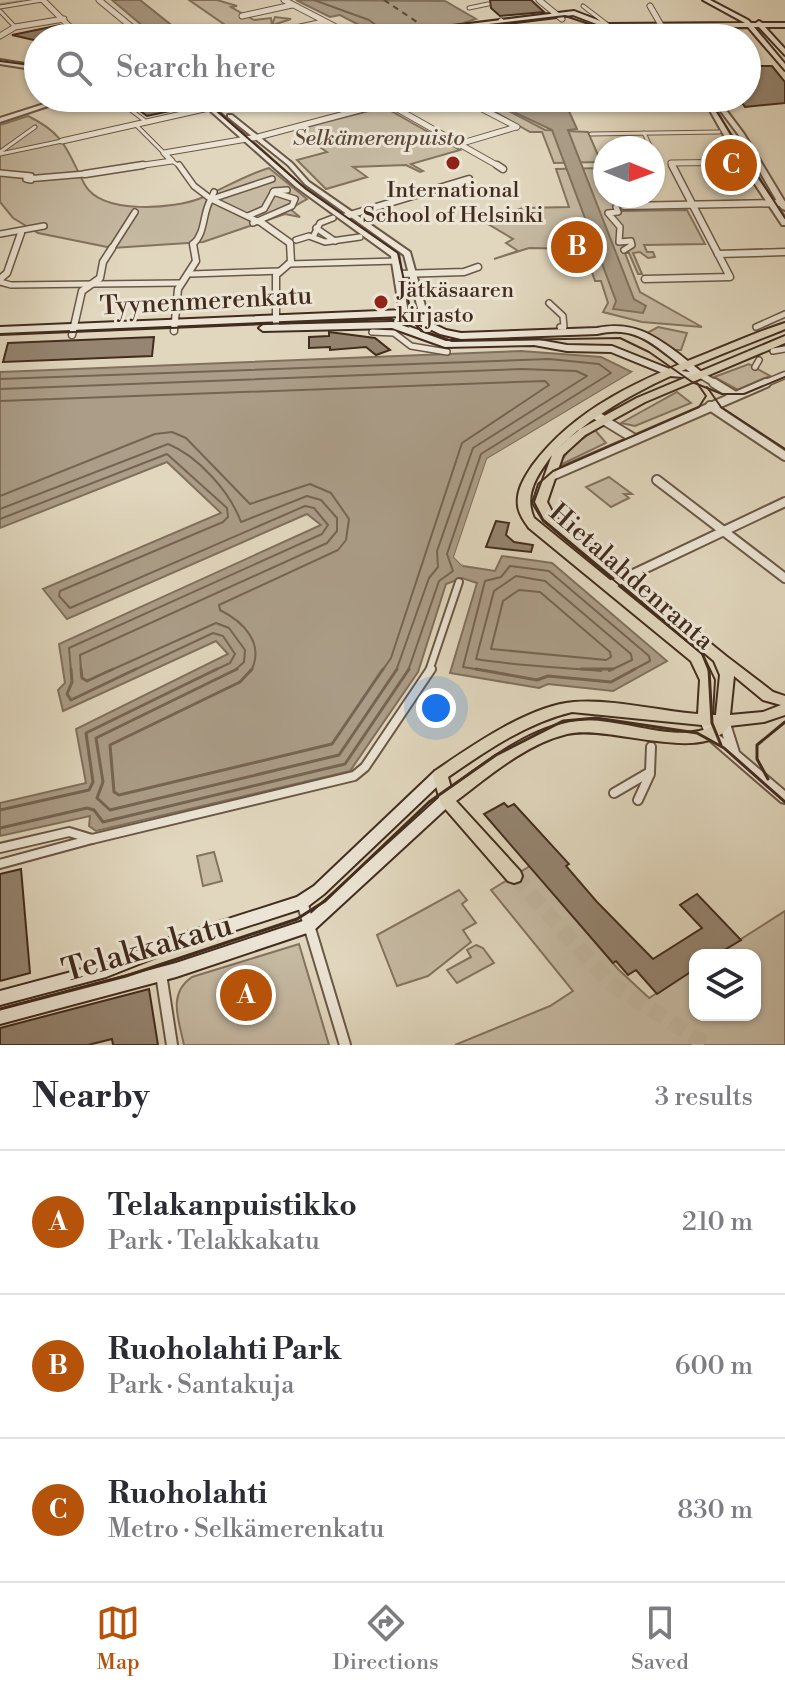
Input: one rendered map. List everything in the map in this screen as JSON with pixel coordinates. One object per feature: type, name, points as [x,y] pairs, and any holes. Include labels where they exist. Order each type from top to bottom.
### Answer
[{"type":"main road","points":[[706,0],[748,24]]},
{"type":"main road","points":[[716,0],[759,24]]},
{"type":"main road","points":[[488,24],[560,17],[586,24]]},
{"type":"main road","points":[[763,26],[785,26]]},
{"type":"main road","points":[[763,26],[785,53]]},
{"type":"main road","points":[[761,37],[782,60],[785,68]]},
{"type":"main road","points":[[410,313],[443,332],[467,336],[623,328],[643,333],[666,347],[675,359],[697,375]]},
{"type":"main road","name":"Tyynenmerenkatu","points":[[0,330],[175,328],[410,313]]},
{"type":"main road","name":"Tyynenmerenkatu","points":[[276,323],[393,325],[449,345],[534,342],[560,348],[612,349],[670,373],[697,375]]},
{"type":"main road","name":"Hietalahdenranta","points":[[705,718],[707,680],[701,663],[533,525],[522,502],[529,480],[551,445],[670,373],[737,346],[761,331],[785,326]]},
{"type":"main road","name":"Tyynenmerenkatu","points":[[0,338],[73,331]]},
{"type":"main road","name":"Hietalahdenranta","points":[[724,720],[727,675],[720,658],[544,512],[541,502],[548,478],[565,447],[600,417],[697,375],[755,357],[780,345]]},
{"type":"main road","points":[[720,658],[768,696],[785,701]]},
{"type":"main road","points":[[302,902],[319,890],[440,775],[558,709],[583,707],[724,720],[765,718],[785,709]]},
{"type":"main road","points":[[308,926],[446,800],[502,761],[565,728],[592,725],[686,737],[711,735],[724,720]]},
{"type":"main road","points":[[440,775],[446,800],[514,876]]},
{"type":"main road","name":"Telakkakatu","points":[[0,998],[106,970],[172,944],[302,902]]},
{"type":"main road","name":"Telakkakatu","points":[[0,1017],[161,974],[308,926]]},
{"type":"street","points":[[15,27],[0,9],[43,0],[68,24]]},
{"type":"street","points":[[99,0],[128,24]]},
{"type":"street","points":[[284,0],[328,24]]},
{"type":"street","points":[[539,0],[560,17]]},
{"type":"street","points":[[242,16],[293,5]]},
{"type":"street","points":[[650,6],[662,24]]},
{"type":"street","points":[[469,8],[487,7]]},
{"type":"street","points":[[583,8],[589,10],[597,24]]},
{"type":"street","points":[[33,24],[64,19]]},
{"type":"street","points":[[315,24],[324,22]]},
{"type":"street","points":[[0,35],[24,26]]},
{"type":"street","points":[[0,61],[24,64]]},
{"type":"street","points":[[0,120],[25,112]]},
{"type":"street","points":[[133,112],[144,120]]},
{"type":"street","points":[[0,153],[137,126],[144,120],[187,112]]},
{"type":"street","points":[[219,112],[308,193],[407,254],[413,273],[410,313]]},
{"type":"street","points":[[221,112],[258,137],[398,261],[417,333]]},
{"type":"street","points":[[164,153],[243,137],[258,137],[352,112]]},
{"type":"street","points":[[402,112],[503,169]]},
{"type":"street","points":[[459,144],[517,127],[488,112]]},
{"type":"street","points":[[717,112],[734,148],[785,223]]},
{"type":"street","points":[[722,112],[741,134],[783,205]]},
{"type":"street","points":[[137,126],[172,161]]},
{"type":"street","points":[[0,153],[35,127]]},
{"type":"street","points":[[591,134],[719,132]]},
{"type":"street","points":[[1,173],[31,178],[177,162],[194,186],[212,199],[248,216],[290,243],[288,264]]},
{"type":"street","points":[[645,279],[730,277],[671,163],[755,162]]},
{"type":"street","points":[[212,199],[272,179]]},
{"type":"street","points":[[347,216],[469,179]]},
{"type":"street","points":[[273,192],[287,190]]},
{"type":"street","points":[[175,328],[181,283],[195,269],[197,251],[193,244],[200,238],[205,208],[214,192]]},
{"type":"street","points":[[248,216],[264,209],[273,192]]},
{"type":"street","points":[[258,223],[292,206],[295,199],[273,192]]},
{"type":"street","points":[[665,205],[783,205]]},
{"type":"street","points":[[619,208],[618,212],[608,213],[620,227],[619,242],[631,241],[632,245],[624,249]]},
{"type":"street","points":[[73,331],[82,291],[100,278],[103,262],[135,212]]},
{"type":"street","points":[[314,235],[319,223],[333,218]]},
{"type":"street","points":[[319,223],[331,240]]},
{"type":"street","points":[[0,234],[21,233],[44,226]]},
{"type":"street","points":[[21,233],[8,272],[0,280],[11,285],[181,283]]},
{"type":"street","points":[[301,238],[309,236],[331,240],[360,237]]},
{"type":"street","points":[[364,262],[389,252]]},
{"type":"street","points":[[718,254],[785,252]]},
{"type":"street","points":[[276,323],[276,275],[288,264],[398,261]]},
{"type":"street","points":[[399,274],[464,272],[478,267]]},
{"type":"street","points":[[191,274],[280,271]]},
{"type":"street","points":[[549,303],[563,316],[563,327]]},
{"type":"street","name":"Tyynenmerenkatu","points":[[393,325],[410,313]]},
{"type":"street","points":[[761,331],[785,314]]},
{"type":"street","points":[[372,332],[394,332],[404,336],[411,346],[447,352]]},
{"type":"street","points":[[755,357],[755,367]]},
{"type":"street","points":[[697,375],[735,396]]},
{"type":"street","points":[[548,478],[633,438],[785,379]]},
{"type":"street","points":[[710,406],[785,454]]},
{"type":"street","points":[[600,417],[633,438]]},
{"type":"street","points":[[657,480],[785,578]]},
{"type":"street","points":[[608,586],[785,502]]},
{"type":"street","points":[[0,864],[92,839],[133,834],[359,773],[433,666],[459,582]]},
{"type":"street","points":[[705,718],[711,735],[785,798]]},
{"type":"street","points":[[724,720],[734,753]]},
{"type":"street","points":[[638,800],[650,772],[651,747]]},
{"type":"street","points":[[614,793],[650,772]]},
{"type":"street","points":[[0,848],[69,832],[92,839]]},
{"type":"street","points":[[302,902],[345,1045]]},
{"type":"street","points":[[161,974],[172,1045]]},
{"type":"green space","points":[[189,0],[217,0],[237,6],[231,7],[254,20],[271,18],[272,24],[224,24]]},
{"type":"green space","points":[[275,17],[291,19],[276,24],[272,24]]},
{"type":"green space","name":"Selkämerenpuisto","points":[[365,112],[393,112],[460,150],[411,164],[423,171],[420,172],[406,165],[353,167],[367,177],[326,189],[297,160],[327,152],[295,130]]},
{"type":"green space","points":[[495,112],[511,112],[545,130],[588,132],[593,144],[593,162],[554,163],[542,132],[530,132]]},
{"type":"green space","points":[[28,116],[58,137],[85,185],[94,195],[107,201],[140,207],[189,202],[269,168],[307,199],[290,209],[300,217],[285,214],[203,242],[112,248],[38,233],[13,218],[0,202],[0,125]]},
{"type":"green space","points":[[593,168],[593,208],[620,208],[621,211],[687,210],[705,244],[644,245],[647,252],[653,252],[655,257],[633,253],[642,274],[638,274],[629,253],[625,253],[640,292],[702,327],[642,322],[603,312],[608,303],[601,281],[595,281],[584,249],[529,248],[494,259],[518,251],[506,243],[513,239],[483,221],[523,208],[569,207],[556,169]]},
{"type":"green space","points":[[658,327],[687,333],[681,350],[675,350],[647,333]]},
{"type":"green space","points":[[749,364],[770,376],[738,390],[714,377]]},
{"type":"green space","points":[[677,392],[691,403],[635,426],[621,423]]},
{"type":"green space","points":[[595,430],[606,443],[558,466],[571,447]]},
{"type":"green space","points":[[609,477],[632,494],[624,494],[629,498],[611,507],[586,487]]},
{"type":"green space","points":[[214,852],[222,881],[203,886],[197,856]]},
{"type":"green space","points":[[530,866],[618,969],[649,998],[689,973],[689,1021],[761,1021],[761,949],[725,949],[785,911],[785,1045],[455,1045],[550,1006],[573,991],[491,890]]},
{"type":"green space","points":[[459,890],[467,900],[462,904],[476,923],[463,930],[471,942],[428,976],[397,986],[377,935]]},
{"type":"green space","points":[[299,944],[329,1045],[184,1045],[177,999],[184,984],[192,977]]},
{"type":"green space","points":[[476,945],[483,948],[494,963],[457,983],[447,970],[471,957],[467,950]]},
{"type":"water","points":[[112,0],[140,0],[170,24],[140,24]]},
{"type":"water","points":[[296,0],[445,1],[476,19],[466,22],[469,24],[357,24],[340,15],[330,17]]},
{"type":"water","points":[[514,112],[569,112],[577,129],[568,130],[593,194],[593,208],[598,208],[634,299],[646,306],[643,313],[613,309],[616,301],[552,130]]},
{"type":"water","points":[[521,351],[601,357],[632,372],[487,459],[454,557],[463,566],[495,571],[502,556],[552,563],[667,661],[613,691],[548,684],[539,688],[450,673],[477,583],[462,578],[446,584],[418,672],[350,771],[96,831],[89,826],[90,816],[0,836],[0,803],[86,783],[76,729],[228,654],[216,641],[63,711],[58,690],[65,683],[59,644],[321,525],[307,514],[67,619],[43,589],[221,513],[167,462],[0,528],[0,372]]},
{"type":"pier","points":[[636,370],[635,374],[491,462],[459,556],[463,566],[454,557],[487,459]]},
{"type":"building","points":[[490,0],[531,0],[544,12],[500,16],[491,8]]},
{"type":"building","points":[[761,66],[772,66],[785,82],[785,103],[761,105]]},
{"type":"building","points":[[142,112],[166,112],[147,116]]},
{"type":"building","points":[[329,332],[375,338],[390,350],[376,355],[366,347],[309,348],[309,337],[329,336]]},
{"type":"building","points":[[154,337],[152,356],[3,362],[8,343]]},
{"type":"building","points":[[496,521],[509,523],[506,535],[514,542],[533,545],[531,552],[486,547]]},
{"type":"building","points":[[504,803],[508,807],[514,804],[569,864],[566,866],[597,902],[653,959],[702,928],[680,905],[697,894],[741,940],[726,949],[689,949],[689,973],[657,994],[636,970],[628,975],[616,961],[613,963],[484,814]]},
{"type":"building","points":[[21,869],[30,973],[0,981],[0,874]]},
{"type":"building","points":[[149,989],[158,1045],[113,1045],[112,1039],[88,1045],[0,1045],[0,1028]]},
{"type":"waterway","points":[[0,5],[22,2]]},
{"type":"ferry route","points":[[384,0],[420,24]]},
{"type":"tunnel","points":[[514,876],[610,983],[707,1045]]},
{"type":"tram line","points":[[497,24],[565,16],[589,24]]},
{"type":"tram line","points":[[0,61],[24,64]]},
{"type":"tram line","points":[[218,112],[306,189],[398,253],[413,322],[421,330]]},
{"type":"tram line","points":[[717,112],[785,218]]},
{"type":"tram line","points":[[0,335],[391,319],[421,330]]},
{"type":"tram line","points":[[421,330],[452,341],[620,338],[649,352],[698,384]]},
{"type":"tram line","points":[[708,388],[722,394],[744,394],[785,377]]},
{"type":"tram line","points":[[698,384],[708,388]]},
{"type":"tram line","points":[[698,384],[706,396],[699,407],[553,471],[538,484],[532,503],[543,521],[702,654],[709,671]]},
{"type":"tram line","points":[[708,388],[721,407],[785,449]]},
{"type":"tram line","points":[[709,669],[712,723],[721,745]]},
{"type":"tram line","points":[[0,1009],[126,976],[297,919],[325,901],[429,802],[496,755],[563,721],[596,718],[697,733],[724,748],[785,802]]},
{"type":"tram line","points":[[768,779],[757,759],[757,745],[785,722]]},
{"type":"place","name":"International School of Helsinki","points":[[453,163]]},
{"type":"place","name":"Ruoholahti","points":[[731,165]]},
{"type":"place","name":"Ruoholahti Park","points":[[577,247]]},
{"type":"place","name":"Jätkäsaaren kirjasto","points":[[381,302]]},
{"type":"place","name":"Telakanpuistikko","points":[[246,995]]}]
